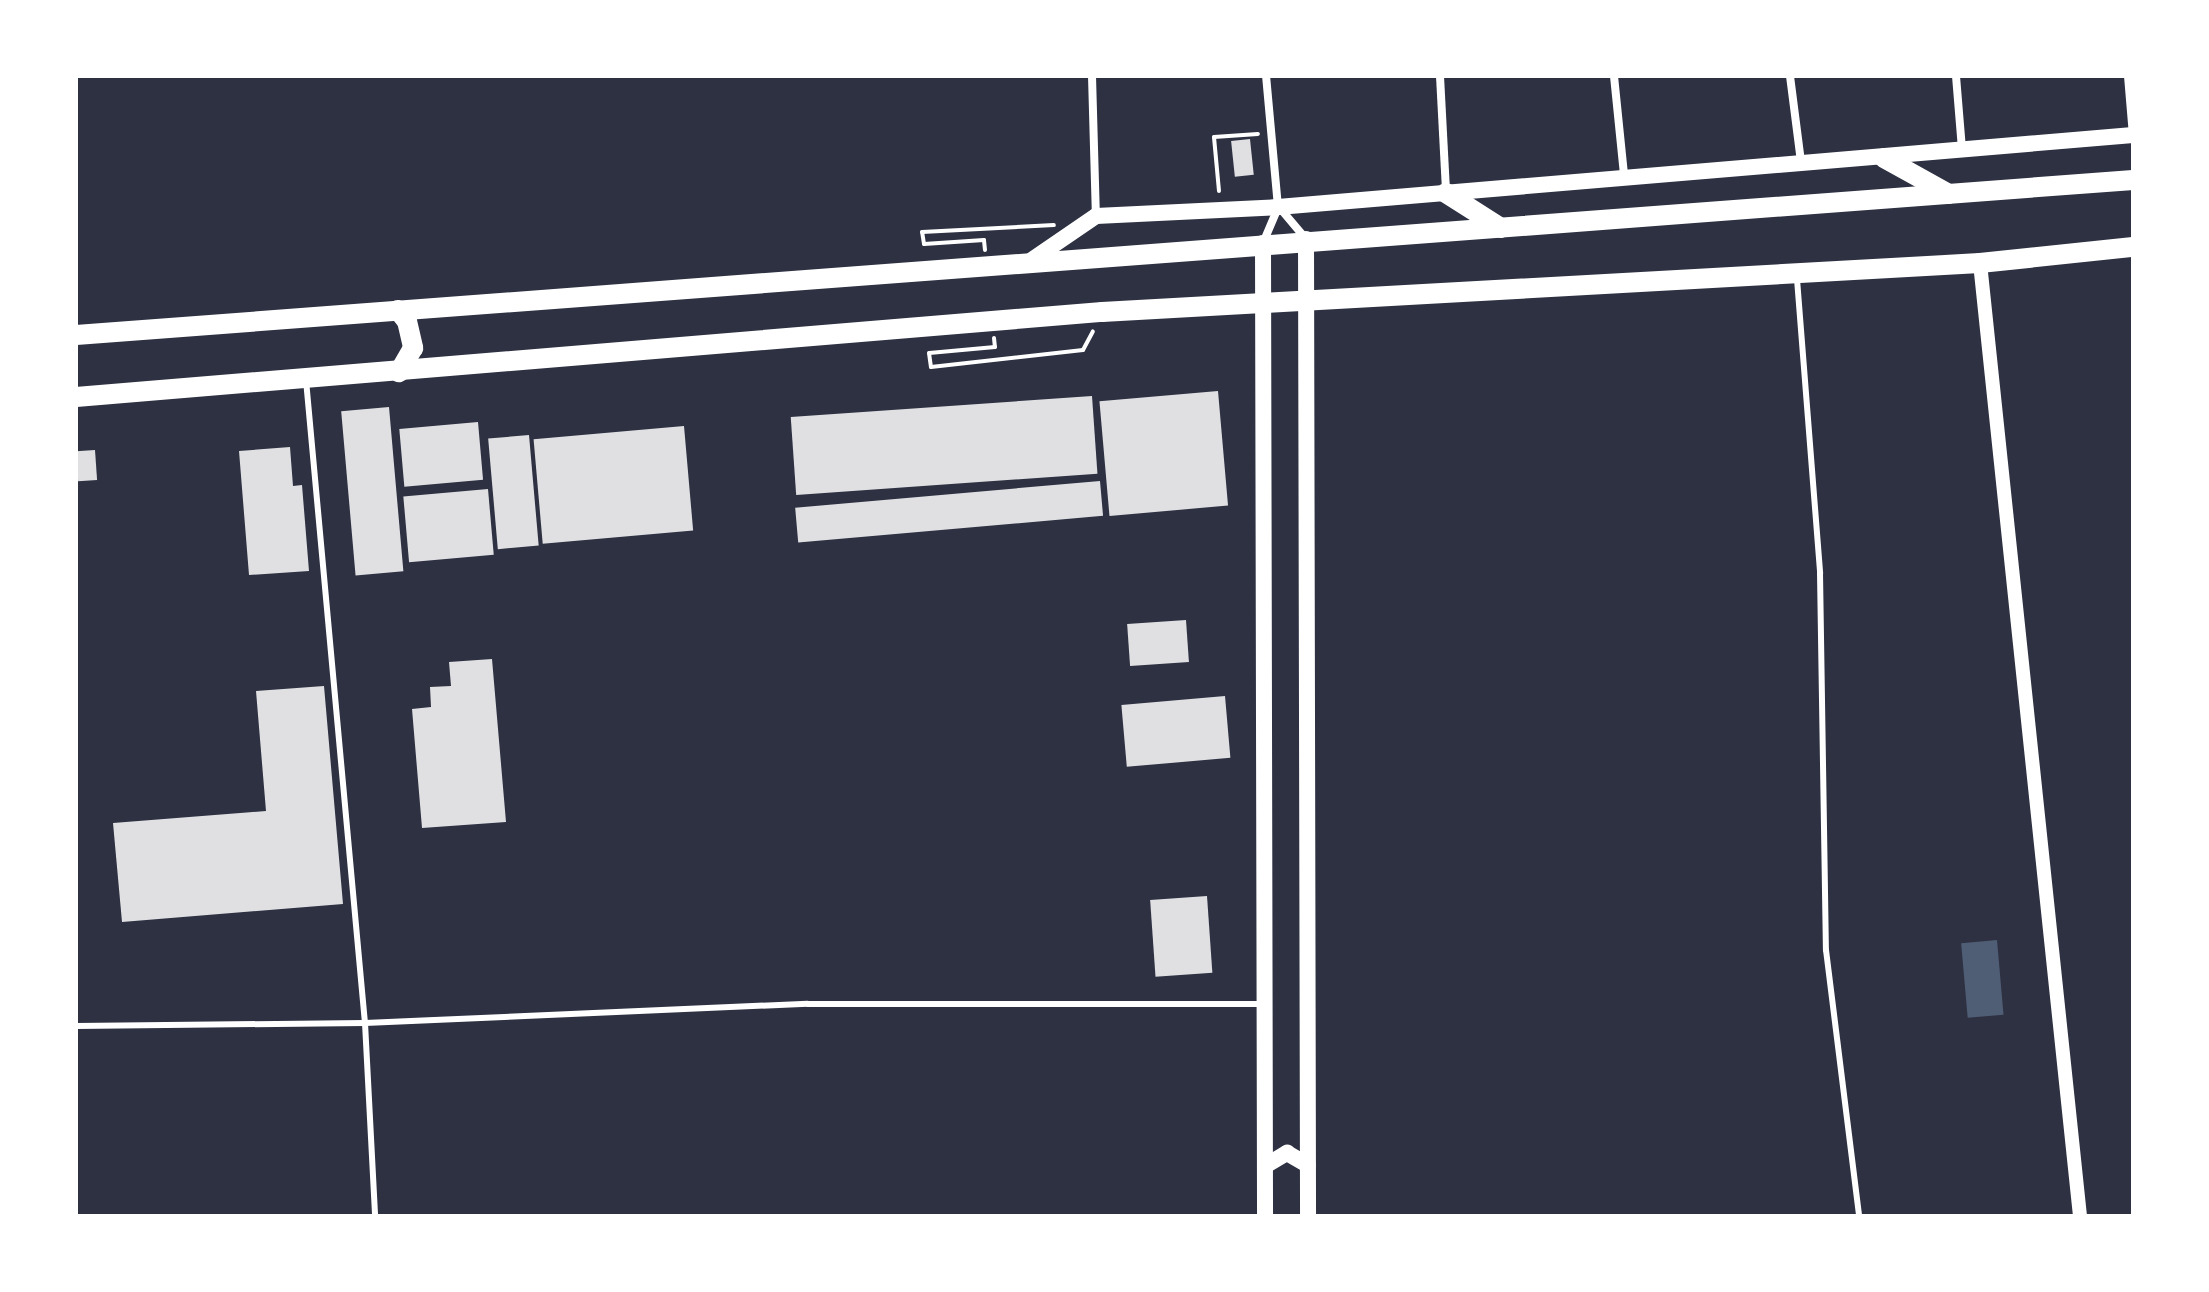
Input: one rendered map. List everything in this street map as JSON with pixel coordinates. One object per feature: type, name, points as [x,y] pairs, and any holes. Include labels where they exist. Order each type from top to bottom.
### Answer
[{"type":"highway","points":[[1884,158],[1949,194]]},
{"type":"highway","points":[[76,335],[1033,259],[1501,228],[2133,180]]},
{"type":"highway","points":[[1446,193],[1501,228]]},
{"type":"highway","points":[[76,397],[1102,312],[1265,306],[1980,263],[2133,247]]},
{"type":"highway","points":[[398,310],[407,321],[413,348],[399,372]]},
{"type":"main road","points":[[1033,259],[1096,216],[1278,207],[1624,175],[1884,158],[2133,135]]},
{"type":"main road","points":[[1306,239],[1309,302],[1308,1216]]},
{"type":"main road","points":[[1263,243],[1265,1216]]},
{"type":"main road","points":[[1265,1166],[1287,1153],[1308,1165]]},
{"type":"street","points":[[1092,76],[1096,216]]},
{"type":"street","points":[[1263,243],[1278,207],[1266,76]]},
{"type":"street","points":[[1440,76],[1446,193]]},
{"type":"street","points":[[1614,76],[1624,175]]},
{"type":"street","points":[[1790,76],[1801,162]]},
{"type":"street","points":[[1956,76],[1962,149]]},
{"type":"street","points":[[2128,76],[2133,135]]},
{"type":"street","points":[[1278,207],[1306,239]]},
{"type":"street","points":[[1980,263],[2080,1216]]},
{"type":"lane","points":[[1796,273],[1820,573],[1826,950],[1859,1216]]},
{"type":"lane","points":[[306,380],[365,1023],[375,1216]]},
{"type":"lane","points":[[76,1026],[365,1023],[808,1004],[1266,1004]]},
{"type":"path","points":[[1220,210],[1214,137],[1270,133]]},
{"type":"path","points":[[985,256],[984,240],[924,244],[922,232],[1046,222],[1071,231]]},
{"type":"path","points":[[993,331],[995,347],[929,353],[931,367],[1083,350],[1102,312]]},
{"type":"water","points":[[1997,940],[2004,1015],[1968,1018],[1961,943]]},
{"type":"building","points":[[1250,139],[1254,175],[1235,177],[1231,141]]},
{"type":"building","points":[[1218,391],[1228,506],[1109,516],[1099,401]]},
{"type":"building","points":[[1092,396],[1097,474],[796,495],[791,417]]},
{"type":"building","points":[[389,407],[403,571],[356,576],[341,411]]},
{"type":"building","points":[[478,422],[483,480],[404,487],[399,429]]},
{"type":"building","points":[[684,426],[693,531],[543,544],[534,439]]},
{"type":"building","points":[[529,435],[539,546],[498,549],[488,439]]},
{"type":"building","points":[[290,447],[293,486],[302,485],[309,571],[249,575],[239,451]]},
{"type":"building","points":[[95,450],[97,480],[78,481],[76,451]]},
{"type":"building","points":[[1100,481],[1103,516],[798,543],[795,508]]},
{"type":"building","points":[[488,489],[494,555],[409,562],[403,496]]},
{"type":"building","points":[[1186,620],[1189,662],[1130,666],[1127,624]]},
{"type":"building","points":[[492,659],[506,822],[422,828],[412,709],[431,707],[430,687],[451,686],[449,662]]},
{"type":"building","points":[[324,686],[343,904],[122,922],[113,823],[266,811],[256,691]]},
{"type":"building","points":[[1225,696],[1230,758],[1127,767],[1121,705]]},
{"type":"building","points":[[1207,896],[1212,973],[1156,977],[1150,900]]}]
